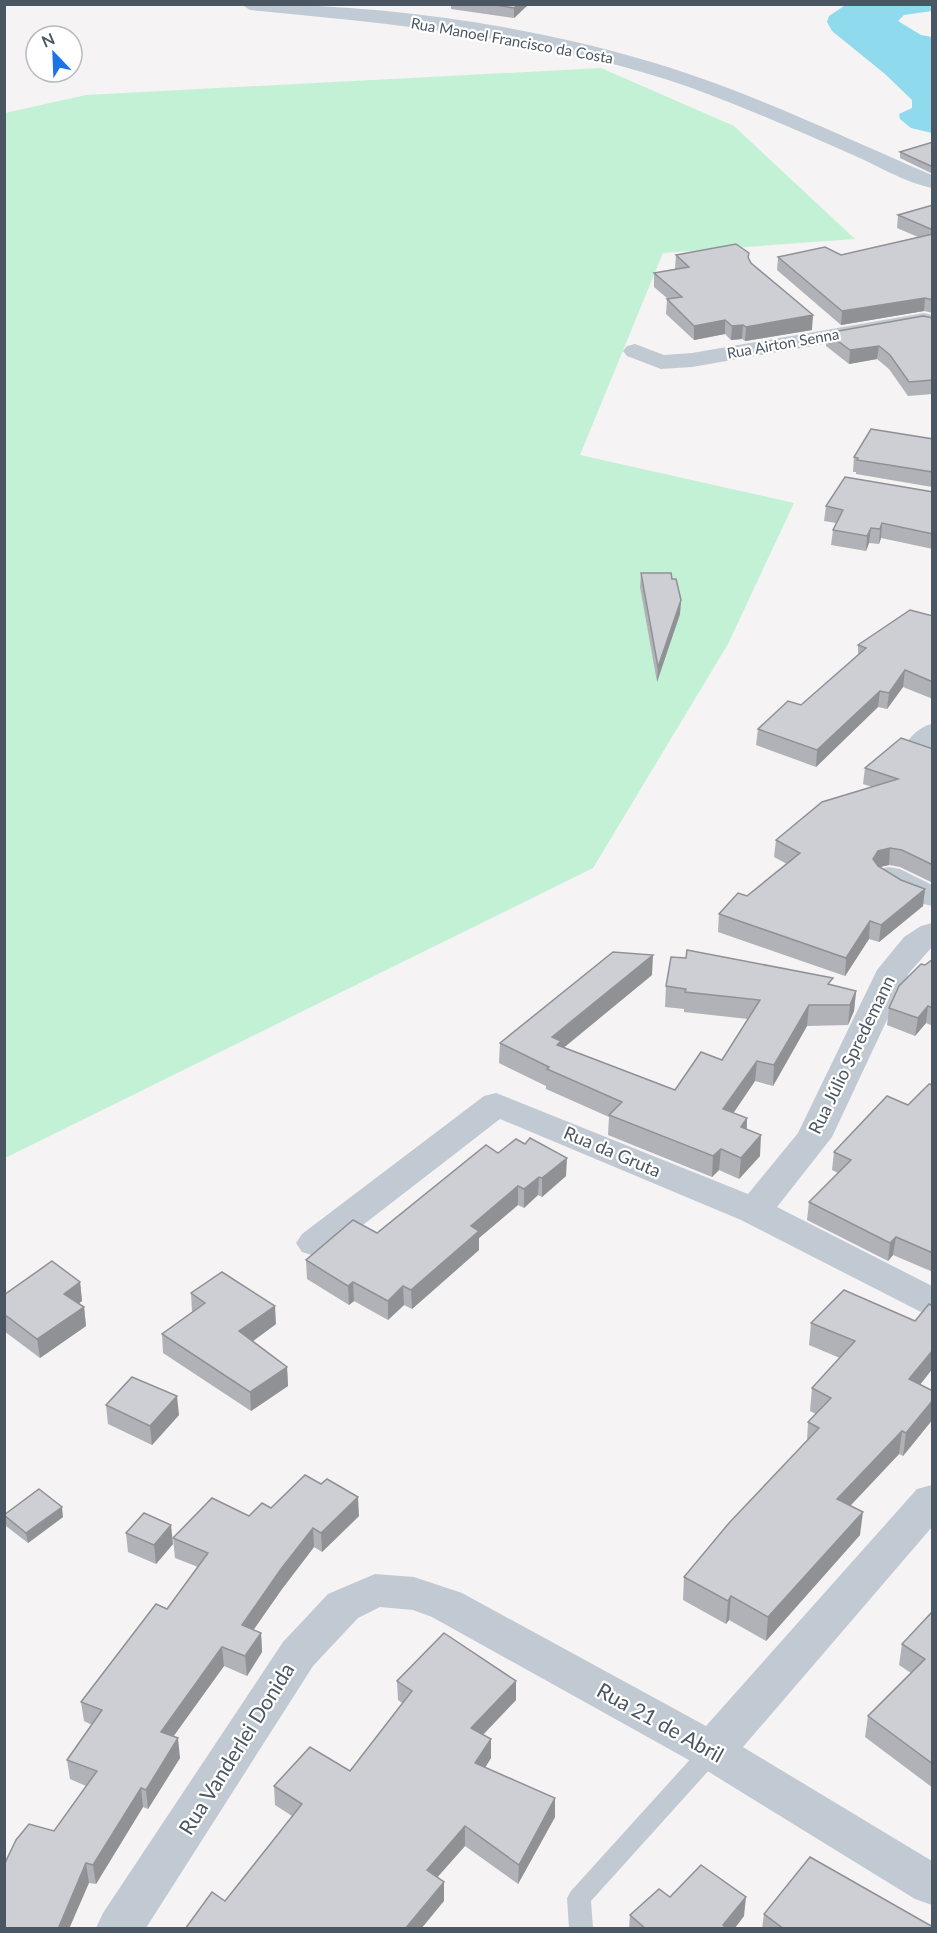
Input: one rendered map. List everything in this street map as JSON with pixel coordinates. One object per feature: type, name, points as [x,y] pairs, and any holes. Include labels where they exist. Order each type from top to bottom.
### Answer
[{"type":"main road","name":"Rua Manoel Francisco da Costa","points":[[250,4],[449,27],[556,45],[629,62],[717,92],[933,182]]},
{"type":"street","points":[[810,314],[835,335]]},
{"type":"street","name":"Rua Airton Senna","points":[[635,351],[661,362],[692,360],[930,320]]},
{"type":"street","points":[[889,876],[933,897]]},
{"type":"street","name":"Rua Júlio Spredemann","points":[[754,1211],[814,1137],[894,970],[916,944],[933,933]]},
{"type":"street","name":"Rua da Gruta","points":[[315,1243],[496,1104],[754,1211],[933,1302]]},
{"type":"street","points":[[712,1751],[933,1500]]},
{"type":"street","name":"Rua 21 de Abril","points":[[375,1590],[414,1594],[447,1605],[712,1751],[933,1885]]},
{"type":"street","name":"Rua Vanderlei Donida","points":[[120,1929],[298,1654],[343,1606],[375,1590]]},
{"type":"lane","points":[[581,1929],[579,1898],[712,1751]]},
{"type":"green space","points":[[601,68],[734,126],[855,239],[663,253],[580,455],[794,503],[728,644],[593,868],[5,1158],[5,113],[86,95]]},
{"type":"water","points":[[847,4],[932,5],[932,11],[904,15],[898,21],[921,35],[932,37],[932,133],[911,128],[900,119],[899,114],[912,108],[912,100],[885,74],[832,31],[827,22],[829,16]]},
{"type":"building","points":[[489,4],[518,4],[514,8]]},
{"type":"building","points":[[933,142],[933,167],[900,152]]},
{"type":"building","points":[[933,205],[933,230],[898,215]]},
{"type":"building","points":[[933,234],[933,300],[925,298],[842,311],[778,257],[825,247],[841,255]]},
{"type":"building","points":[[736,244],[749,253],[751,263],[813,315],[746,327],[732,326],[725,320],[694,326],[667,299],[682,297],[654,273],[689,267],[676,255]]},
{"type":"building","points":[[923,316],[933,318],[933,380],[909,382],[890,355],[879,346],[850,350],[827,333]]},
{"type":"building","points":[[871,429],[933,439],[933,472],[857,460],[858,458],[854,457]]},
{"type":"building","points":[[845,477],[933,492],[933,534],[882,523],[880,529],[871,528],[867,536],[833,530],[843,510],[826,506]]},
{"type":"building","points":[[641,573],[671,573],[672,579],[676,579],[681,600],[658,667]]},
{"type":"building","points":[[910,610],[933,616],[933,682],[905,670],[889,693],[880,691],[817,750],[758,729],[788,701],[801,705],[866,648],[858,645]]},
{"type":"building","points":[[901,738],[933,749],[933,865],[902,850],[890,848],[878,851],[873,859],[878,866],[901,880],[925,889],[881,925],[870,921],[846,958],[719,914],[738,893],[747,896],[800,853],[776,840],[822,802],[898,779],[865,768]]},
{"type":"building","points":[[687,950],[833,978],[828,984],[856,991],[850,1005],[809,1005],[774,1065],[757,1061],[723,1109],[747,1118],[741,1127],[761,1135],[741,1158],[721,1149],[713,1156],[609,1115],[622,1102],[547,1069],[549,1067],[500,1043],[613,952],[653,955],[552,1037],[561,1041],[557,1045],[675,1090],[701,1052],[722,1060],[760,1000],[685,992],[686,989],[666,986],[671,957],[686,958]]},
{"type":"building","points":[[933,959],[933,1008],[928,1006],[918,1018],[889,1008],[899,986],[921,964],[925,965]]},
{"type":"building","points":[[929,1084],[933,1085],[933,1253],[896,1237],[890,1243],[809,1202],[851,1160],[834,1152],[887,1096],[908,1105]]},
{"type":"building","points":[[530,1138],[567,1158],[524,1189],[518,1186],[471,1226],[479,1231],[411,1290],[403,1286],[388,1301],[353,1282],[348,1286],[306,1260],[353,1220],[377,1233],[486,1145],[498,1153],[516,1139],[525,1144]]},
{"type":"building","points":[[52,1261],[80,1282],[64,1294],[84,1307],[37,1339],[4,1314],[4,1295]]},
{"type":"building","points":[[222,1272],[275,1306],[239,1331],[287,1367],[250,1392],[162,1334],[205,1303],[191,1293]]},
{"type":"building","points":[[844,1290],[915,1321],[929,1304],[933,1306],[933,1350],[909,1379],[933,1391],[933,1400],[906,1433],[902,1431],[837,1499],[863,1512],[768,1617],[731,1596],[728,1601],[684,1577],[729,1523],[819,1428],[808,1422],[831,1398],[812,1388],[855,1341],[811,1323]]},
{"type":"building","points":[[132,1377],[177,1396],[150,1426],[106,1405]]},
{"type":"building","points":[[305,1475],[321,1484],[327,1479],[358,1497],[321,1533],[313,1528],[281,1569],[242,1625],[261,1633],[245,1656],[222,1647],[161,1732],[178,1738],[146,1790],[141,1788],[93,1865],[86,1863],[58,1929],[4,1929],[4,1865],[16,1840],[29,1824],[54,1831],[97,1771],[67,1760],[102,1710],[81,1702],[156,1604],[167,1609],[208,1553],[173,1538],[212,1498],[249,1516],[262,1503],[271,1508]]},
{"type":"building","points":[[39,1489],[62,1507],[26,1533],[4,1515]]},
{"type":"building","points":[[144,1513],[171,1525],[154,1545],[126,1533]]},
{"type":"building","points":[[933,1611],[933,1764],[868,1716],[925,1659],[902,1644]]},
{"type":"building","points":[[444,1633],[516,1681],[471,1728],[491,1739],[475,1763],[555,1798],[519,1865],[465,1826],[427,1870],[444,1882],[405,1929],[185,1929],[212,1892],[225,1901],[302,1804],[274,1786],[310,1747],[350,1771],[412,1691],[397,1681]]},
{"type":"building","points":[[810,1857],[933,1929],[784,1929],[764,1914]]},
{"type":"building","points":[[701,1865],[746,1897],[723,1925],[727,1929],[646,1929],[630,1915],[659,1889],[670,1897]]}]
